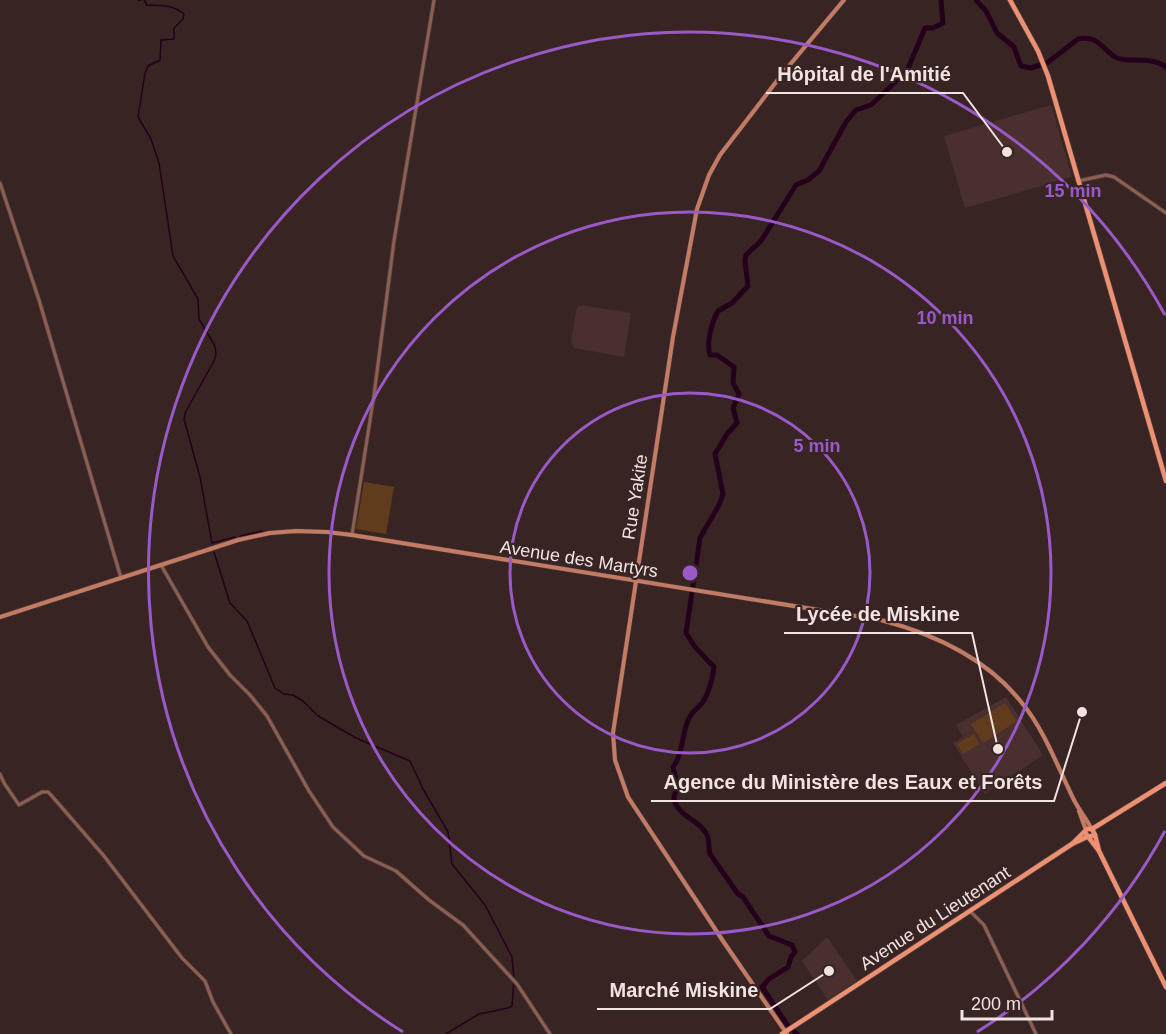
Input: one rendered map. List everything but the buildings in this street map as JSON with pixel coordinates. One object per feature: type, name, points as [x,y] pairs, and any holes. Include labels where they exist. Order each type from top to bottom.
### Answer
[{"type":"main road","name":"Rue Yakite","points":[[787,1031],[723,941],[622,785],[615,760],[613,733],[682,287],[695,219],[706,182],[720,155],[738,129],[844,0]]},
{"type":"main road","points":[[1010,0],[1045,67],[1166,481]]},
{"type":"main road","name":"Avenue des Martyrs","points":[[0,617],[216,546],[270,533],[315,531],[881,620],[913,629],[944,641],[971,657],[1002,681],[1022,702],[1042,734],[1166,987]]},
{"type":"main road","name":"Avenue du Lieutenant","points":[[787,1031],[1166,783]]},
{"type":"street","points":[[352,535],[374,395],[394,241],[434,0]]},
{"type":"street","points":[[1078,181],[1110,175],[1128,185],[1166,213]]},
{"type":"street","points":[[0,183],[39,300],[122,578]]},
{"type":"street","points":[[160,565],[208,647],[267,716],[304,784],[333,827],[364,855],[398,873],[429,900],[464,924],[517,984],[550,1034]]},
{"type":"street","points":[[0,774],[19,804],[42,792],[48,792],[51,795],[104,856],[190,967],[204,979],[213,1002],[231,1034]]},
{"type":"street","points":[[970,911],[984,925],[1036,1034]]},
{"type":"shaded area","points":[[1051,105],[1072,177],[965,208],[944,136]]},
{"type":"shaded area","points":[[580,305],[631,313],[624,357],[574,348],[571,342],[577,307]]},
{"type":"shaded area","points":[[364,482],[394,487],[386,534],[356,529]]},
{"type":"shaded area","points":[[1006,697],[1043,755],[985,794],[953,743],[963,737],[956,725]]},
{"type":"shaded area","points":[[1005,703],[1017,721],[983,743],[971,724]]},
{"type":"shaded area","points":[[974,734],[980,744],[963,754],[957,744]]},
{"type":"shaded area","points":[[827,937],[857,981],[828,1000],[802,961]]},
{"type":"waterway","points":[[144,0],[147,5],[171,7],[184,14],[183,19],[174,28],[174,39],[161,40],[160,60],[148,66],[138,117],[151,139],[159,163],[173,256],[198,299],[199,319],[215,346],[214,361],[186,411],[184,419],[200,477],[212,543],[235,537]]},
{"type":"waterway","points":[[797,1034],[788,1026],[762,987],[769,979],[788,967],[795,952],[792,945],[769,936],[710,854],[708,837],[704,830],[680,811],[674,800],[677,781],[673,767],[679,755],[689,718],[704,700],[714,667],[695,647],[686,633],[700,538],[723,494],[715,454],[737,423],[733,408],[739,394],[733,383],[734,367],[717,355],[710,355],[709,338],[718,311],[732,303],[748,286],[746,255],[761,241],[796,185],[808,180],[819,171],[846,122],[856,110],[871,105],[907,71],[925,28],[933,28],[943,23],[941,0]]},
{"type":"waterway","points":[[976,0],[986,11],[997,33],[1014,47],[1021,66],[1031,68],[1047,63],[1078,39],[1085,38],[1099,43],[1120,59],[1152,61],[1166,67]]},
{"type":"waterway","points":[[240,536],[262,531]]},
{"type":"waterway","points":[[214,552],[230,603],[247,621],[275,688],[303,701],[318,716],[356,738],[410,761],[448,832],[452,864],[485,905],[512,957],[514,979],[512,1006],[479,1014],[446,1034]]},
{"type":"place","name":"Hôpital de l'Amitié","points":[[1007,152]]},
{"type":"place","name":"Agence du Ministère des Eaux et Forêts","points":[[1082,712]]},
{"type":"place","name":"Lycée de Miskine","points":[[998,749]]},
{"type":"place","name":"Marché Miskine","points":[[829,971]]}]
